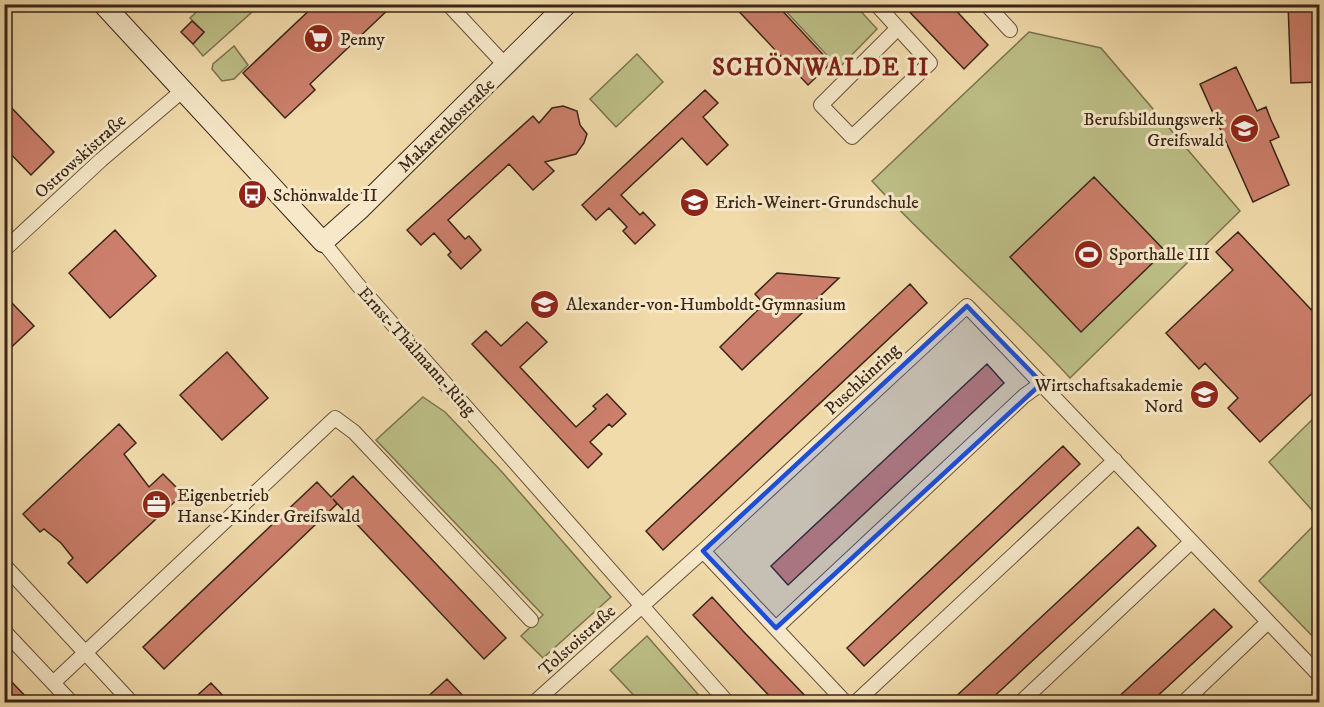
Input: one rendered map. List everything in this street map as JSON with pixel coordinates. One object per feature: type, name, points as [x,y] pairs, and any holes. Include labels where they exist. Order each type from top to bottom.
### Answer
[{"type":"street","name":"Ernst-Thälmann-Ring","points":[[103,4],[323,242],[357,285],[727,702]]},
{"type":"street","points":[[448,4],[506,66]]},
{"type":"street","name":"Makarenkostraße","points":[[323,242],[361,208],[567,4]]},
{"type":"street","points":[[876,4],[930,63],[852,137],[821,105],[897,29]]},
{"type":"street","points":[[986,4],[1010,30]]},
{"type":"street","name":"Ostrowskistraße","points":[[4,250],[101,160],[182,92]]},
{"type":"street","name":"Puschkinring","points":[[643,605],[967,306],[1320,676]]},
{"type":"street","points":[[776,628],[1024,396],[1042,383]]},
{"type":"street","points":[[53,683],[335,418],[354,432],[531,620]]},
{"type":"street","points":[[856,702],[1115,460]]},
{"type":"street","points":[[1021,702],[1191,542]]},
{"type":"street","points":[[703,551],[845,702]]},
{"type":"street","points":[[4,565],[130,702]]},
{"type":"street","name":"Tolstoistraße","points":[[535,702],[643,605]]},
{"type":"street","points":[[1184,702],[1268,622]]},
{"type":"street","points":[[4,631],[71,702]]},
{"type":"highlighted area","points":[[967,306],[1042,383],[776,628],[703,551]]},
{"type":"green space","points":[[204,5],[260,5],[203,56],[193,44],[204,32],[190,18]]},
{"type":"green space","points":[[780,5],[855,5],[877,29],[839,68]]},
{"type":"green space","points":[[1029,32],[1101,48],[1240,211],[1070,378],[872,181]]},
{"type":"green space","points":[[234,46],[248,65],[234,79],[222,81],[212,69],[213,64]]},
{"type":"green space","points":[[637,54],[663,82],[616,127],[590,99]]},
{"type":"green space","points":[[423,397],[445,412],[502,472],[611,597],[543,658],[521,636],[543,615],[376,440]]},
{"type":"green space","points":[[1319,413],[1319,518],[1269,462]]},
{"type":"green space","points":[[1319,520],[1319,643],[1259,581]]},
{"type":"green space","points":[[647,636],[706,702],[640,702],[610,670]]},
{"type":"building","name":"Penny","points":[[316,4],[394,4],[310,84],[315,90],[285,118],[243,73]]},
{"type":"building","points":[[732,4],[776,4],[831,63],[808,85]]},
{"type":"building","points":[[902,4],[950,4],[988,45],[964,69]]},
{"type":"building","points":[[1288,4],[1320,4],[1320,82],[1291,83]]},
{"type":"building","points":[[192,21],[204,32],[193,44],[181,32]]},
{"type":"building","points":[[1236,67],[1257,111],[1266,107],[1279,137],[1270,141],[1289,185],[1253,202],[1200,84]]},
{"type":"building","points":[[705,90],[718,103],[703,117],[728,145],[707,165],[682,138],[621,195],[640,215],[643,212],[655,225],[635,244],[623,231],[627,227],[609,208],[596,220],[582,205]]},
{"type":"building","points":[[4,100],[54,152],[31,175],[4,147]]},
{"type":"building","points":[[563,106],[577,111],[580,125],[587,134],[584,143],[576,154],[545,162],[554,171],[533,190],[509,164],[448,220],[465,239],[469,236],[481,250],[461,269],[448,255],[451,252],[434,233],[421,245],[407,230],[533,116],[539,123],[552,108]]},
{"type":"building","name":"Sporthalle III","points":[[1094,177],[1165,251],[1081,332],[1010,257]]},
{"type":"building","points":[[115,230],[156,276],[110,318],[69,273]]},
{"type":"building","points":[[1238,232],[1320,319],[1320,386],[1260,442],[1228,408],[1238,398],[1205,363],[1199,369],[1166,333],[1233,270],[1216,252]]},
{"type":"building","points":[[777,273],[839,278],[742,370],[720,347],[764,304],[755,294]]},
{"type":"building","points":[[910,284],[927,303],[663,550],[646,531]]},
{"type":"building","points":[[12,303],[34,326],[4,354],[4,310]]},
{"type":"building","points":[[527,322],[547,342],[520,367],[576,427],[596,409],[593,406],[607,394],[626,414],[612,427],[609,424],[590,442],[602,454],[588,468],[472,344],[486,331],[501,346]]},
{"type":"building","points":[[227,352],[268,398],[222,440],[180,395]]},
{"type":"building","points":[[987,364],[1004,383],[788,585],[771,566]]},
{"type":"building","points":[[119,424],[136,443],[124,454],[149,487],[163,474],[183,494],[87,583],[68,563],[73,558],[61,543],[44,529],[40,532],[23,514]]},
{"type":"building","points":[[1063,446],[1080,464],[864,666],[847,648]]},
{"type":"building","points":[[353,476],[506,638],[484,659],[333,499],[337,504],[164,669],[143,647],[317,482],[331,497]]},
{"type":"building","points":[[1138,527],[1156,546],[988,702],[950,702]]},
{"type":"building","points":[[712,597],[811,702],[775,702],[693,615]]},
{"type":"building","points":[[1214,609],[1232,627],[1151,702],[1113,702]]},
{"type":"building","points":[[4,674],[31,702],[4,702]]},
{"type":"building","points":[[447,679],[469,702],[422,702]]},
{"type":"building","points":[[211,683],[229,702],[190,702]]},
{"type":"place","name":"Penny","points":[[319,39]]},
{"type":"place","name":"Berufsbildungswerk Greifswald","points":[[1245,129]]},
{"type":"place","name":"Schönwalde II","points":[[252,195]]},
{"type":"place","name":"Erich-Weinert-Grundschule","points":[[694,202]]},
{"type":"place","name":"Sporthalle III","points":[[1088,254]]},
{"type":"place","name":"Alexander-von-Humboldt-Gymnasium","points":[[545,304]]},
{"type":"place","name":"Wirtschaftsakademie Nord","points":[[1204,395]]},
{"type":"place","name":"Eigenbetrieb Hanse-Kinder Greifswald","points":[[156,505]]},
{"type":"district","name":"SCHÖNWALDE II","points":[[821,67]]}]
